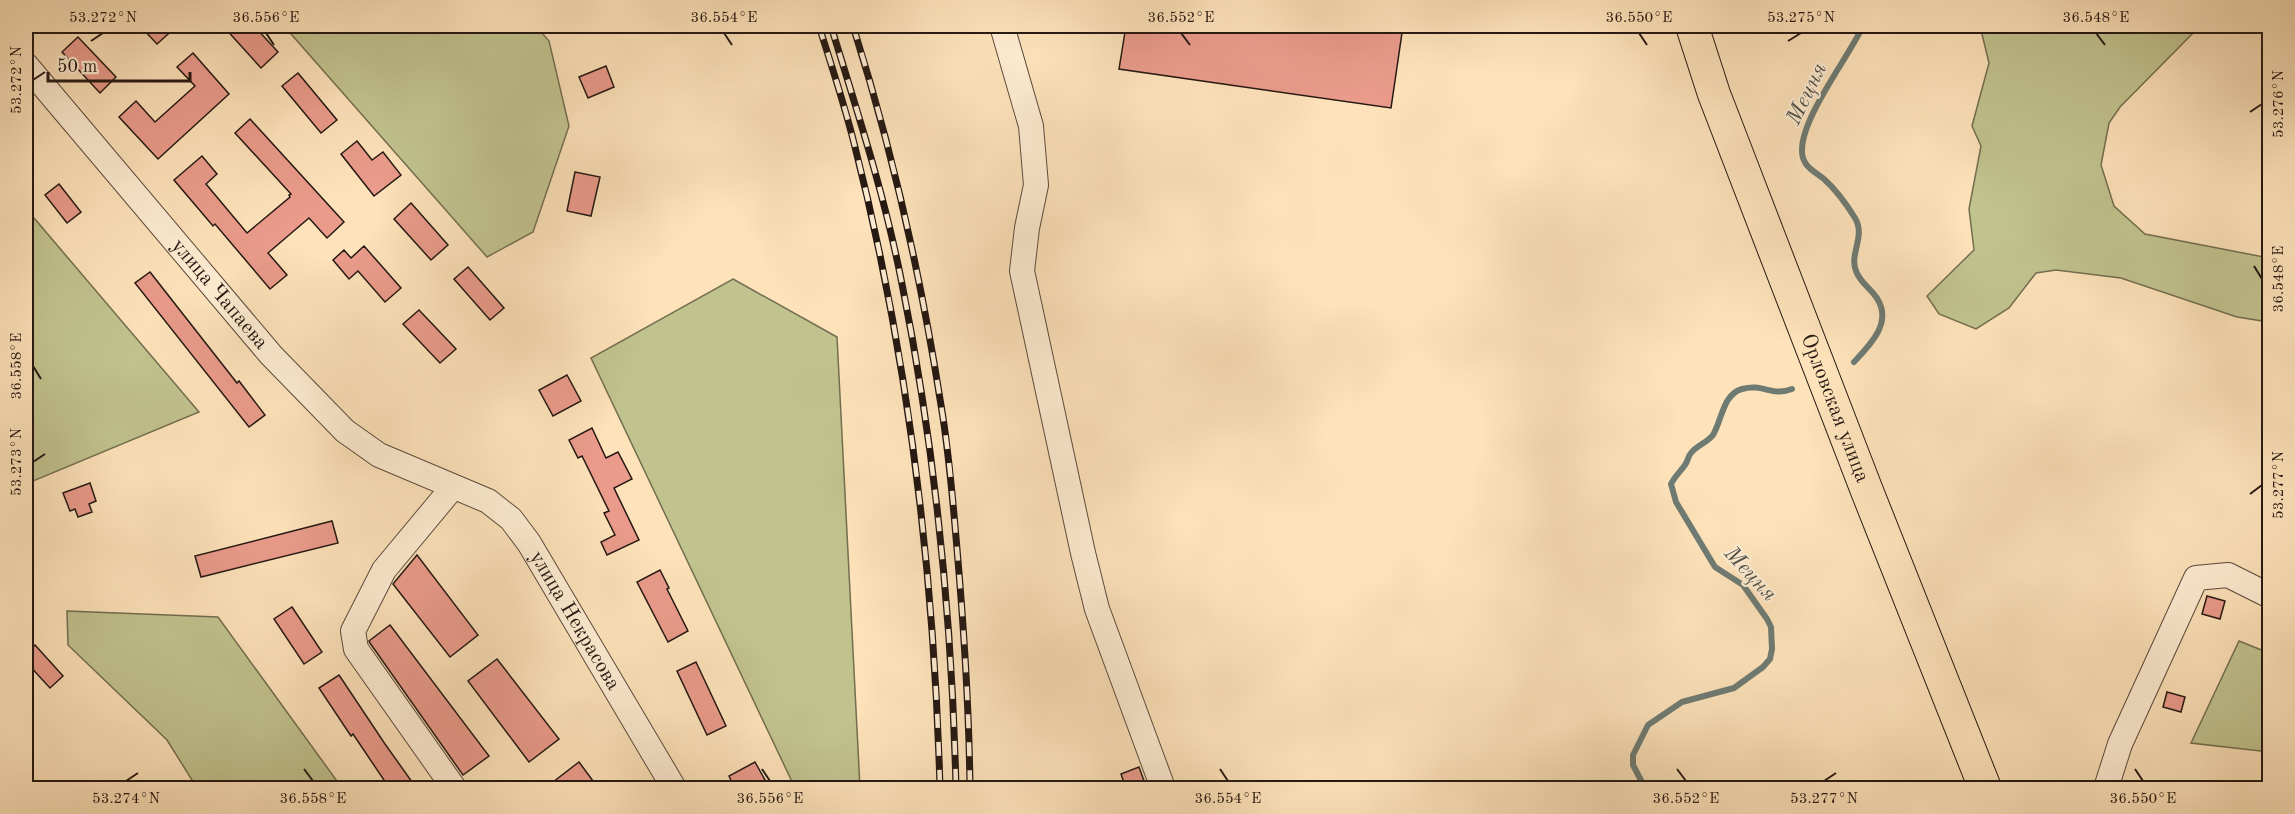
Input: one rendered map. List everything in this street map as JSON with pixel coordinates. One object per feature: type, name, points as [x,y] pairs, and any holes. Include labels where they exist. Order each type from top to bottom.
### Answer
[{"type":"main road","name":"Орловская улица","points":[[1692,26],[1714,94],[1985,789]]},
{"type":"street","points":[[1002,26],[1032,126],[1036,185],[1027,228],[1022,271],[1097,609],[1163,789]]},
{"type":"street","name":"улица Чапаева","points":[[26,65],[271,355],[345,431],[379,455],[450,486]]},
{"type":"street","points":[[450,486],[384,570],[353,632],[356,649],[454,789]]},
{"type":"street","name":"улица Некрасова","points":[[450,486],[488,501],[511,519],[523,535],[674,789]]},
{"type":"street","points":[[2106,789],[2120,744],[2196,578],[2228,575],[2270,596]]},
{"type":"green space","points":[[284,26],[536,26],[549,41],[569,126],[533,232],[487,257]]},
{"type":"green space","points":[[1980,26],[2200,26],[2120,107],[2109,123],[2101,165],[2114,206],[2145,234],[2269,258],[2269,322],[2237,317],[2121,278],[2056,270],[2036,273],[2009,308],[1976,329],[1939,314],[1927,296],[1974,250],[1969,209],[1981,146],[1972,126],[1989,63]]},
{"type":"green space","points":[[26,215],[34,218],[199,412],[26,484]]},
{"type":"green space","points":[[733,279],[837,337],[860,788],[795,788],[591,358]]},
{"type":"green space","points":[[67,611],[218,617],[342,788],[197,788],[167,740],[68,645]]},
{"type":"green space","points":[[2239,641],[2269,653],[2269,752],[2191,743]]},
{"type":"building","points":[[140,26],[177,26],[157,44]]},
{"type":"building","points":[[223,26],[254,26],[278,52],[261,68]]},
{"type":"building","points":[[1126,26],[1403,26],[1391,108],[1119,69]]},
{"type":"building","points":[[78,37],[116,77],[100,93],[62,52]]},
{"type":"building","points":[[193,53],[229,94],[158,159],[119,117],[136,101],[155,122],[195,86],[177,67]]},
{"type":"building","points":[[606,66],[614,87],[588,98],[579,77]]},
{"type":"building","points":[[298,73],[337,120],[321,133],[282,86]]},
{"type":"building","points":[[250,119],[344,222],[327,238],[309,218],[268,253],[287,275],[270,289],[174,180],[202,156],[217,174],[206,184],[247,233],[291,194],[235,133]]},
{"type":"building","points":[[357,141],[372,160],[383,152],[401,175],[374,196],[341,154]]},
{"type":"building","points":[[575,172],[600,177],[591,216],[567,211]]},
{"type":"building","points":[[59,184],[81,212],[67,223],[45,195]]},
{"type":"building","points":[[411,203],[448,245],[431,260],[394,219]]},
{"type":"building","points":[[364,246],[401,288],[385,302],[358,271],[349,279],[333,260],[344,250],[351,258]]},
{"type":"building","points":[[468,267],[504,308],[490,320],[454,279]]},
{"type":"building","points":[[150,272],[265,415],[249,427],[135,283]]},
{"type":"building","points":[[419,310],[456,349],[440,363],[403,324]]},
{"type":"building","points":[[567,375],[581,401],[553,416],[539,390]]},
{"type":"building","points":[[592,428],[606,458],[618,452],[632,479],[614,488],[639,540],[607,555],[601,542],[615,535],[604,513],[609,511],[582,456],[578,458],[569,440]]},
{"type":"building","points":[[90,483],[96,501],[89,504],[92,512],[78,517],[75,509],[70,511],[63,493]]},
{"type":"building","points":[[332,521],[338,543],[201,577],[195,556]]},
{"type":"building","points":[[417,555],[478,635],[450,657],[393,584]]},
{"type":"building","points":[[660,570],[688,631],[668,642],[637,582]]},
{"type":"building","points":[[2207,596],[2225,601],[2220,619],[2202,614]]},
{"type":"building","points":[[292,607],[322,652],[304,664],[274,619]]},
{"type":"building","points":[[390,625],[489,756],[463,775],[369,641]]},
{"type":"building","points":[[35,645],[63,676],[50,688],[26,662],[26,654]]},
{"type":"building","points":[[497,659],[559,739],[529,762],[468,681]]},
{"type":"building","points":[[696,662],[726,726],[707,735],[677,671]]},
{"type":"building","points":[[339,675],[417,789],[390,789],[353,734],[351,736],[319,688]]},
{"type":"building","points":[[2167,692],[2185,697],[2181,712],[2163,707]]},
{"type":"building","points":[[579,762],[599,789],[544,789]]},
{"type":"building","points":[[755,762],[770,789],[735,789],[729,776]]},
{"type":"building","points":[[1139,767],[1147,789],[1126,789],[1121,774]]},
{"type":"waterway","name":"Мецня","points":[[1854,362],[1877,334],[1881,326],[1882,309],[1878,300],[1860,279],[1854,265],[1859,231],[1855,218],[1832,187],[1808,166],[1802,151],[1804,137],[1817,105],[1863,26]]},
{"type":"waterway","name":"Мецня","points":[[1645,788],[1633,765],[1633,755],[1648,725],[1682,702],[1734,688],[1763,667],[1770,659],[1772,649],[1771,627],[1767,619],[1743,585],[1715,567],[1676,502],[1671,484],[1691,453],[1713,435],[1727,402],[1736,392],[1750,388],[1778,392],[1792,389]]},
{"type":"railway","points":[[819,26],[850,128],[873,222],[903,383],[915,463],[932,625],[940,788]]},
{"type":"railway","points":[[831,26],[887,219],[914,346],[933,472],[946,598],[956,788]]},
{"type":"railway","points":[[853,26],[893,166],[924,309],[944,423],[962,609],[970,788]]}]
